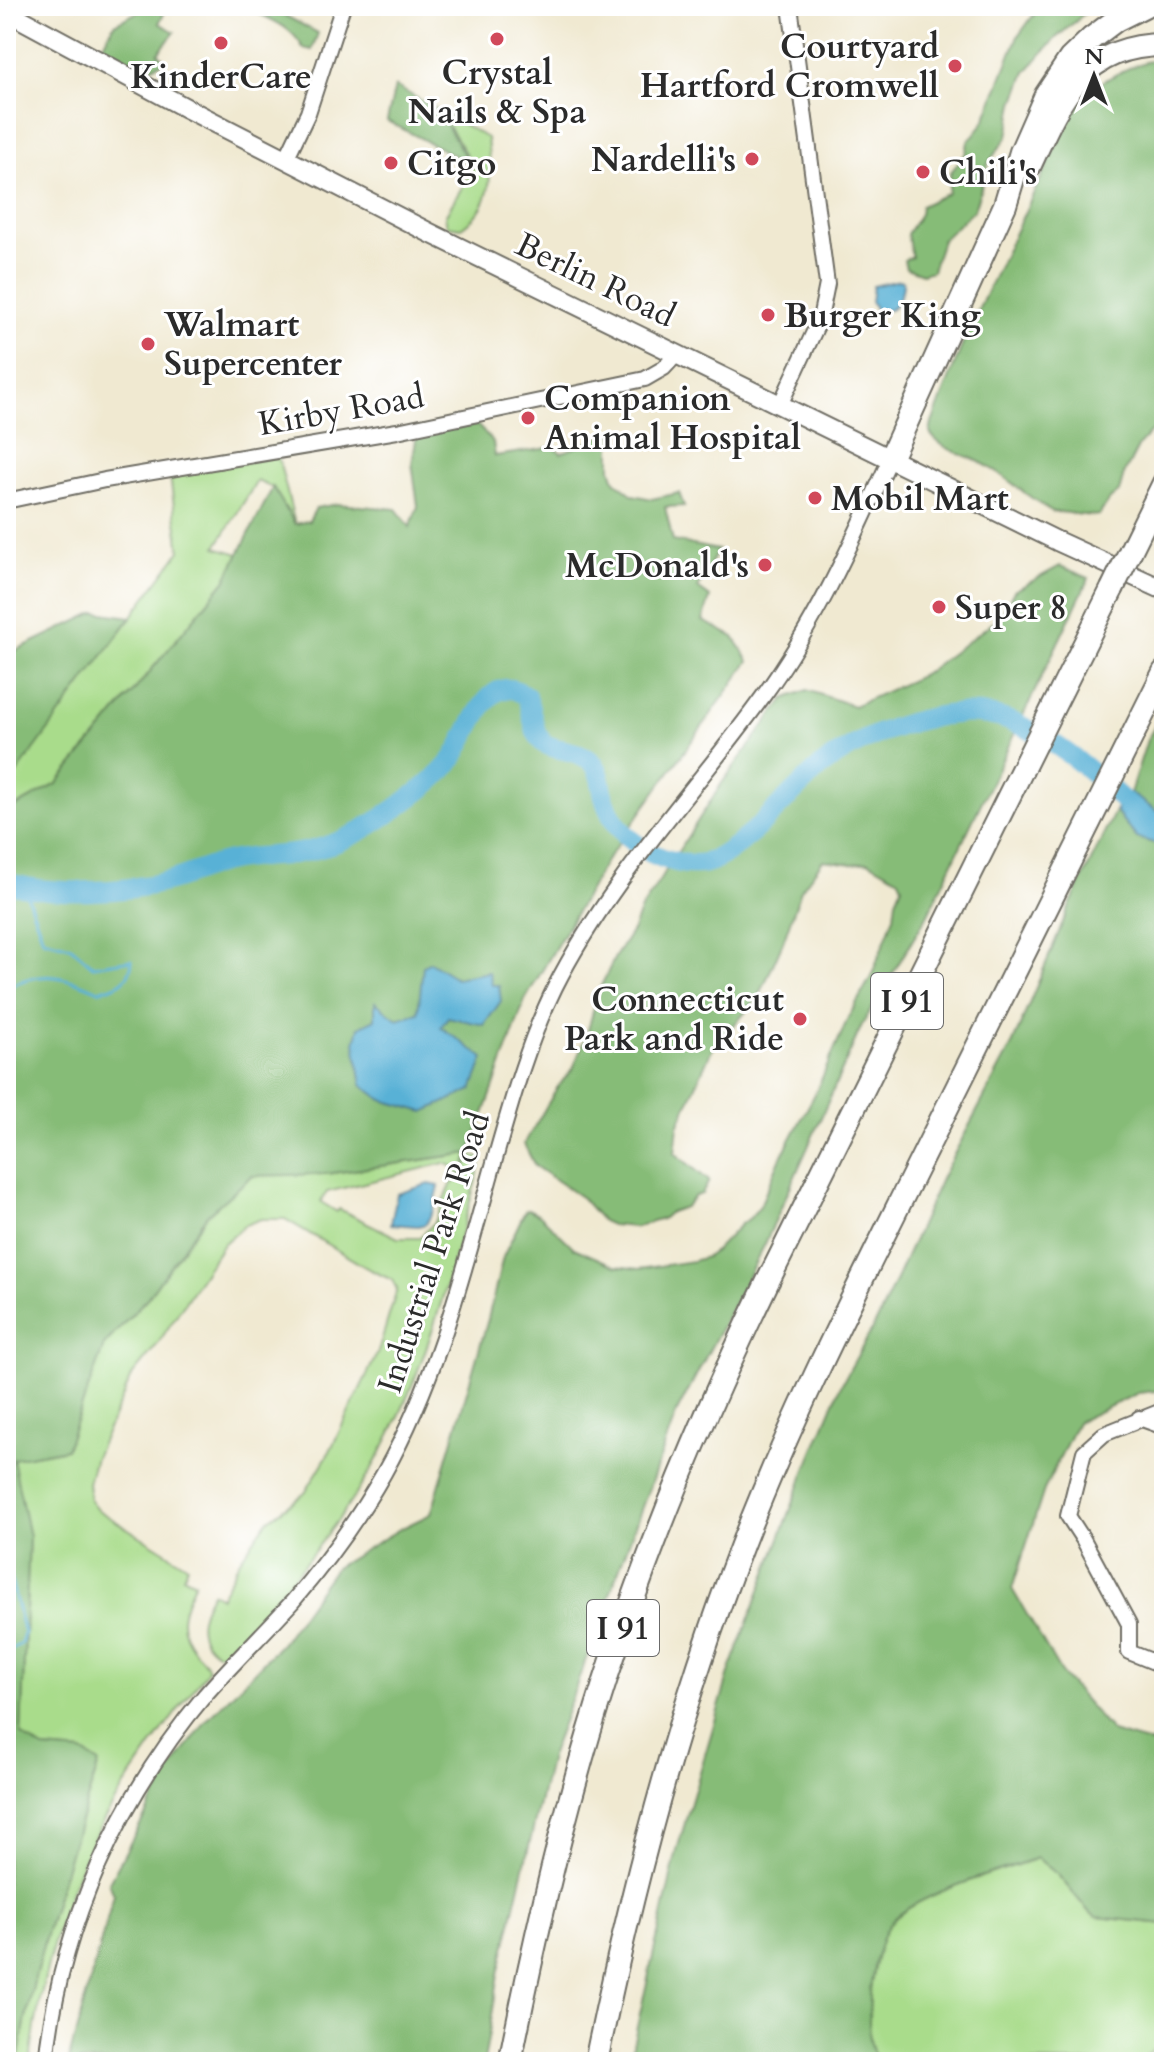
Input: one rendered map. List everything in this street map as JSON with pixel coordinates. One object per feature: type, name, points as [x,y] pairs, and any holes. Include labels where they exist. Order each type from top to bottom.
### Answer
[{"type":"highway","points":[[890,459],[1005,205],[1030,127],[1055,79],[1070,59],[1098,33],[1144,6]]},
{"type":"highway","points":[[1005,205],[1025,177],[1060,101],[1077,78],[1113,54],[1138,47],[1164,45]]},
{"type":"highway","name":"I 91","points":[[510,2062],[579,1767],[614,1654],[656,1536],[709,1408],[755,1308],[1164,483]]},
{"type":"highway","name":"I 91","points":[[596,2062],[620,1947],[657,1799],[700,1662],[743,1542],[820,1366],[1164,672]]},
{"type":"main road","name":"Berlin Road","points":[[6,11],[286,159],[890,459],[1164,590]]},
{"type":"street","points":[[286,159],[308,113],[343,6]]},
{"type":"street","points":[[780,405],[820,319],[827,284],[790,6]]},
{"type":"street","name":"Kirby Road","points":[[6,501],[105,480],[404,429],[645,379],[664,368],[677,354]]},
{"type":"street","name":"Industrial Park Road","points":[[46,2062],[56,1996],[67,1951],[101,1858],[122,1814],[177,1730],[325,1561],[362,1508],[401,1441],[446,1332],[536,1030],[566,967],[626,876],[790,656],[835,577],[890,459]]},
{"type":"street","points":[[1164,1410],[1104,1434],[1084,1452],[1068,1516],[1129,1624],[1129,1652],[1164,1666]]},
{"type":"street","points":[[1139,1418],[1164,1427]]},
{"type":"green space","points":[[138,6],[168,6],[159,23],[175,32],[158,53],[166,61],[148,69],[102,46],[114,24],[138,12]]},
{"type":"green space","points":[[242,6],[267,6],[318,33],[312,50],[303,48],[284,27]]},
{"type":"green space","points":[[1040,6],[1093,6],[1055,39],[1026,72],[1014,103],[1008,136],[989,162],[974,210],[942,240],[932,271],[922,274],[906,268],[904,260],[912,257],[907,234],[920,214],[921,206],[948,193],[951,172],[984,122],[1017,38]]},
{"type":"green space","points":[[1164,59],[1164,409],[1152,431],[1139,445],[1124,474],[1119,492],[1099,515],[1053,512],[994,470],[938,442],[930,433],[932,423],[965,338],[1075,106],[1115,75],[1153,60]]},
{"type":"green space","points":[[395,86],[438,110],[469,163],[387,121]]},
{"type":"green space","points":[[438,110],[487,138],[490,177],[486,199],[472,219],[461,228],[447,226],[445,216],[474,167]]},
{"type":"green space","points":[[477,425],[493,442],[495,456],[555,447],[561,453],[611,433],[611,468],[615,481],[633,495],[652,499],[679,493],[684,506],[665,507],[673,541],[718,550],[698,588],[710,597],[703,621],[734,637],[749,661],[606,861],[525,1000],[470,1153],[326,1174],[252,1176],[207,1215],[148,1297],[104,1345],[66,1449],[13,1459],[29,1537],[21,1735],[43,1749],[82,1752],[99,1763],[42,1948],[18,2062],[6,2062],[6,812],[57,784],[225,581],[273,487],[295,524],[309,521],[316,508],[337,504],[396,509],[410,527],[418,506],[412,463],[417,434]]},
{"type":"green space","points":[[278,456],[295,524],[273,488],[257,481],[216,547],[239,554],[225,581],[57,784],[6,812],[6,778],[17,772],[180,551],[170,476]]},
{"type":"green space","points":[[1060,566],[1089,578],[927,916],[862,1025],[764,1246],[677,1412],[550,1757],[499,1974],[484,2062],[68,2062],[114,1894],[109,1882],[167,1775],[206,1721],[281,1644],[335,1568],[431,1514],[503,1257],[525,1211],[528,1209],[540,1215],[574,1248],[615,1266],[639,1269],[706,1257],[760,1206],[848,1018],[871,977],[894,916],[902,886],[899,879],[869,862],[852,864],[823,860],[801,890],[759,997],[711,1051],[678,1126],[675,1153],[709,1181],[702,1194],[662,1219],[635,1227],[611,1225],[602,1221],[582,1198],[535,1166],[524,1144],[559,1085],[573,1069],[599,990],[640,911],[722,783],[784,699],[807,690],[854,706],[923,675],[1000,617],[1014,591]]},
{"type":"green space","points":[[96,612],[131,617],[17,773],[6,778],[6,655]]},
{"type":"green space","points":[[1164,711],[1164,816],[1130,793],[1147,740]]},
{"type":"green space","points":[[1115,811],[1137,838],[1164,846],[1164,1390],[1138,1393],[1077,1422],[1044,1490],[1012,1589],[1061,1673],[1112,1732],[1164,1747],[1164,1924],[1097,1917],[1089,1912],[1058,1875],[1037,1858],[935,1894],[899,1915],[888,1926],[878,1950],[870,1989],[870,2039],[878,2062],[629,2062],[677,1850],[730,1670],[806,1469],[840,1387],[880,1315],[941,1179],[1013,1043],[1071,903]]},
{"type":"green space","points":[[470,1153],[460,1176],[445,1163],[327,1192],[321,1202],[398,1238],[419,1238],[435,1222],[452,1183],[459,1180],[472,1155],[482,1159],[423,1358],[391,1434],[355,1495],[321,1543],[227,1652],[217,1653],[201,1632],[201,1616],[207,1600],[212,1592],[221,1597],[238,1563],[268,1520],[305,1493],[330,1451],[378,1352],[397,1289],[392,1280],[285,1219],[261,1219],[245,1225],[223,1244],[157,1345],[133,1374],[95,1457],[88,1483],[90,1500],[98,1510],[188,1566],[183,1576],[195,1582],[184,1608],[182,1624],[187,1641],[208,1670],[130,1778],[91,1844],[66,1904],[47,1967],[30,2062],[18,2062],[42,1948],[99,1763],[82,1752],[43,1749],[21,1735],[29,1537],[12,1459],[66,1449],[104,1345],[148,1297],[207,1215],[252,1175],[326,1174]]},
{"type":"green space","points":[[1038,1858],[1097,1917],[1164,1924],[1164,2041],[1138,2062],[878,2062],[869,2038],[870,1989],[878,1949],[888,1925],[899,1914],[935,1894]]},
{"type":"water","points":[[903,281],[903,289],[896,304],[890,310],[876,310],[871,302],[873,286]]},
{"type":"water","points":[[1130,793],[1164,816],[1164,846],[1137,838],[1115,811]]},
{"type":"water","points":[[430,962],[456,978],[489,972],[492,985],[499,985],[501,1001],[484,1025],[448,1017],[441,1027],[484,1058],[472,1090],[424,1112],[382,1100],[362,1085],[355,1043],[359,1027],[375,1019],[375,1002],[397,1019],[418,1013],[423,966]]},
{"type":"water","points":[[429,1184],[439,1186],[433,1211],[426,1224],[391,1224],[397,1194]]},
{"type":"waterway","points":[[6,882],[65,891],[131,888],[169,881],[234,860],[293,854],[337,842],[376,822],[441,773],[490,697],[501,690],[513,689],[527,697],[536,732],[543,743],[581,755],[593,763],[609,810],[622,831],[640,847],[676,862],[703,863],[725,854],[822,766],[863,741],[912,722],[963,714],[987,715],[1010,721],[1053,743],[1092,772],[1164,838]]},
{"type":"waterway","points":[[6,988],[31,978],[53,977],[99,991],[122,982],[131,967],[132,960],[93,966],[70,946],[43,939],[24,887]]},
{"type":"waterway","points":[[6,1561],[24,1633],[21,1644],[6,1652]]},
{"type":"place","name":"Crystal Nails & Spa","points":[[497,39]]},
{"type":"place","name":"KinderCare","points":[[221,43]]},
{"type":"place","name":"Courtyard Hartford Cromwell","points":[[955,66]]},
{"type":"place","name":"Nardelli's","points":[[752,159]]},
{"type":"place","name":"Citgo","points":[[391,163]]},
{"type":"place","name":"Chili's","points":[[923,172]]},
{"type":"place","name":"Burger King","points":[[768,315]]},
{"type":"place","name":"Walmart Supercenter","points":[[148,344]]},
{"type":"place","name":"Companion Animal Hospital","points":[[528,418]]},
{"type":"place","name":"Mobil Mart","points":[[815,498]]},
{"type":"place","name":"McDonald's","points":[[765,565]]},
{"type":"place","name":"Super 8","points":[[939,607]]},
{"type":"place","name":"Connecticut Park and Ride","points":[[800,1019]]}]
